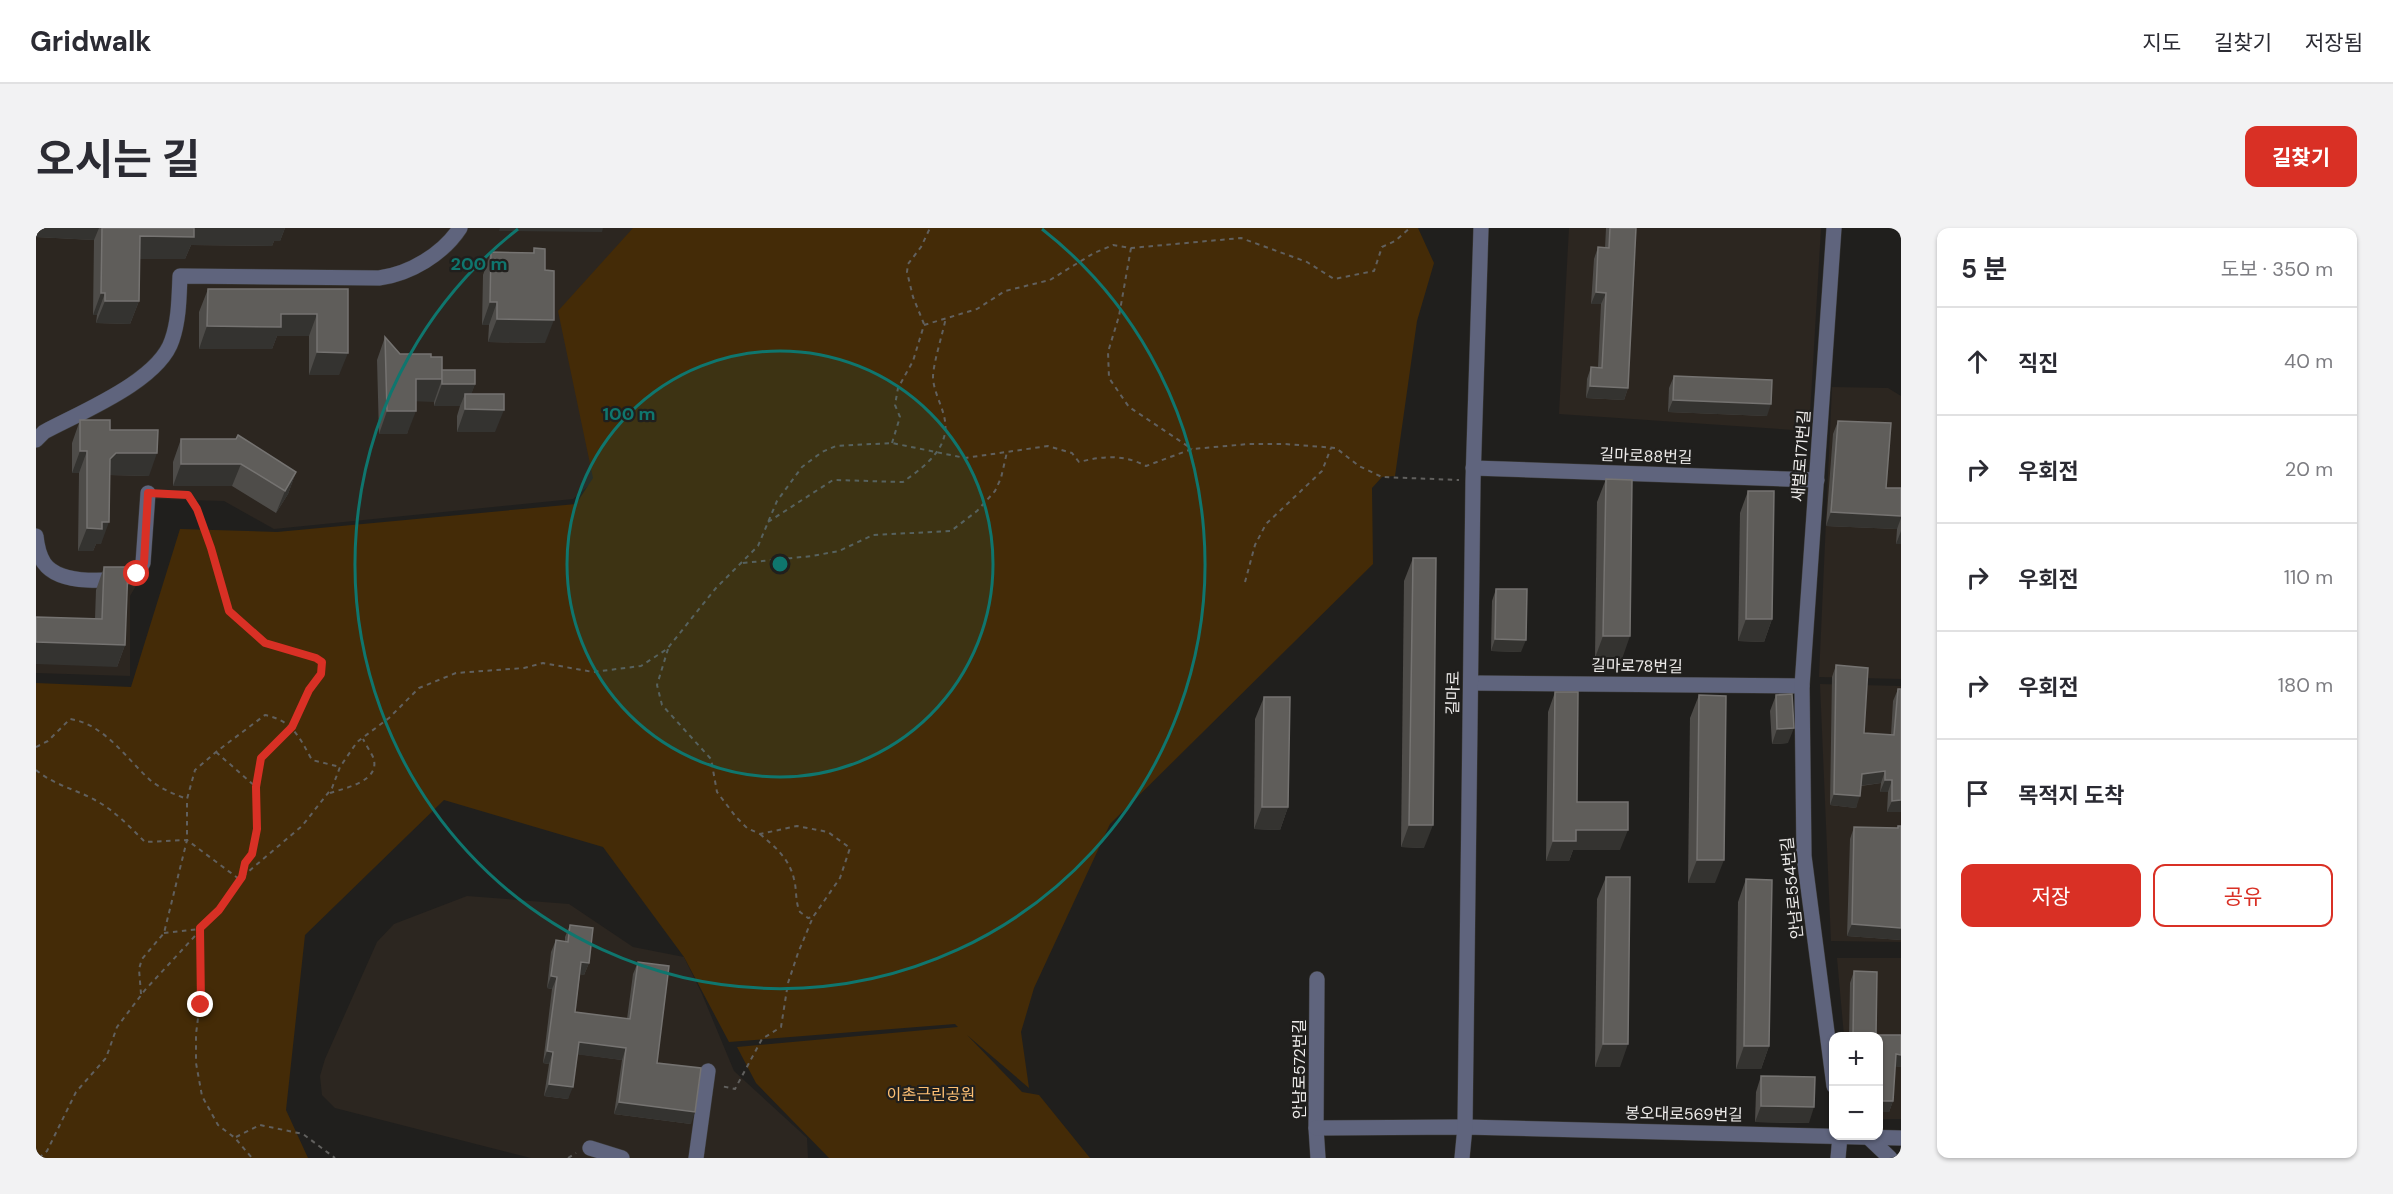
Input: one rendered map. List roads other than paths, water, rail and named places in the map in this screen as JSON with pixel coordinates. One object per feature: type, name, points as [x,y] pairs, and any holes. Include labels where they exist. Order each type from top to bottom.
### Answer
[{"type":"street","points":[[36,440],[44,432],[132,385],[164,358],[172,342],[178,320],[180,276],[379,278],[394,276],[421,264],[440,249],[460,228]]},
{"type":"street","name":"길마로","points":[[1462,1158],[1465,1127],[1473,475],[1481,228]]},
{"type":"street","name":"새벌로171번길","points":[[1803,686],[1834,228]]},
{"type":"street","name":"길마로88번길","points":[[1473,475],[1817,480]]},
{"type":"street","points":[[36,536],[38,550],[45,565],[73,579],[122,579],[137,574],[144,563],[148,493]]},
{"type":"street","name":"길마로78번길","points":[[1471,683],[1803,686]]},
{"type":"street","name":"안남로554번길","points":[[1803,686],[1804,856],[1829,1054]]},
{"type":"street","name":"안남로572번길","points":[[1317,979],[1316,1128],[1318,1158]]},
{"type":"street","points":[[696,1158],[707,1077]]},
{"type":"street","name":"봉오대로569번길","points":[[1316,1128],[1465,1127],[1829,1136]]},
{"type":"street","name":"봉오대로569번길","points":[[1883,1137],[1901,1138]]},
{"type":"street","points":[[1838,1158],[1840,1140]]},
{"type":"street","points":[[1871,1140],[1890,1158]]},
{"type":"street","points":[[590,1148],[622,1158]]},
{"type":"park label","name":"이촌근린공원","points":[[931,1094]]}]
